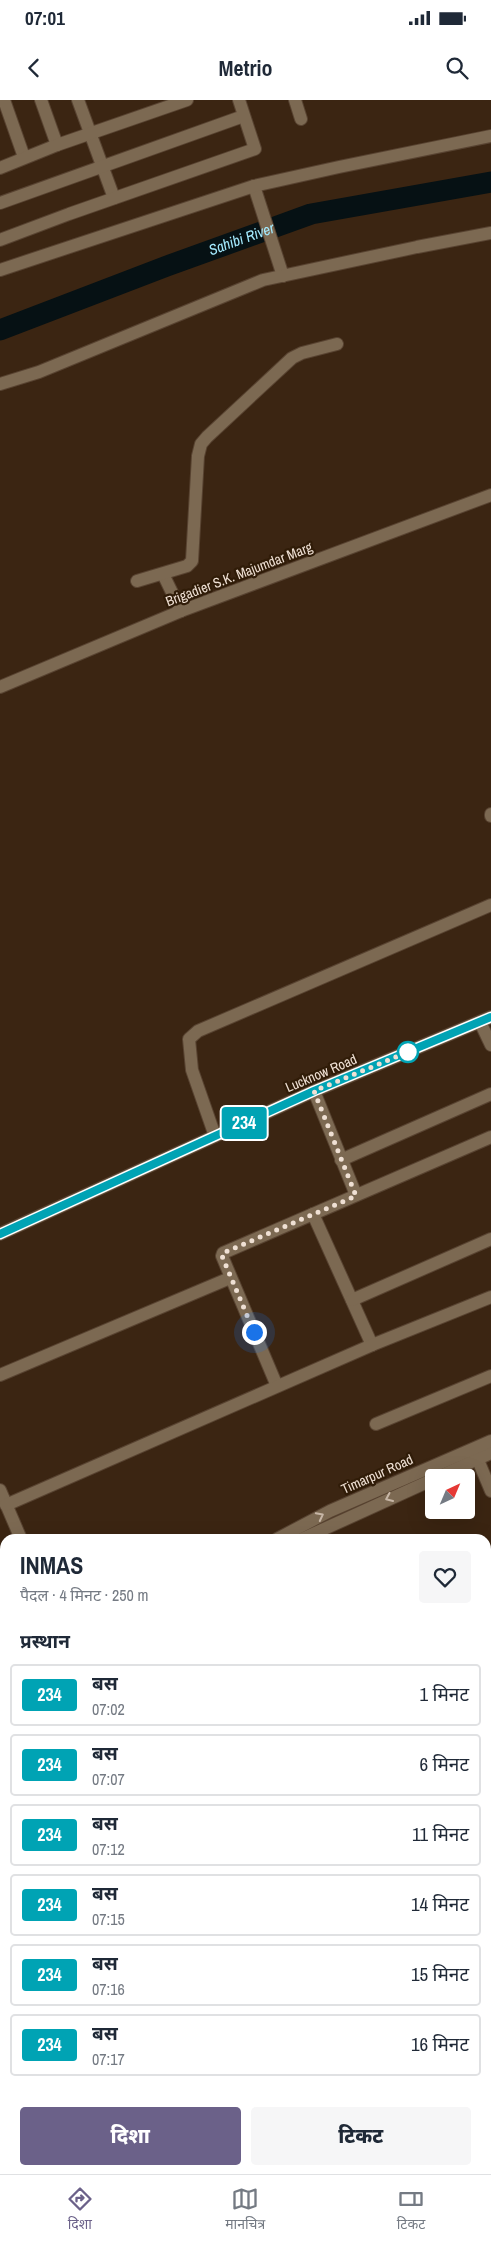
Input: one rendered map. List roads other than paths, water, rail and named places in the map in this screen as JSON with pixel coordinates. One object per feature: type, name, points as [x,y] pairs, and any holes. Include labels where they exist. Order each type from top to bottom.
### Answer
[{"type":"street","points":[[4,100],[24,157]]},
{"type":"street","points":[[41,100],[57,145]]},
{"type":"street","points":[[78,100],[114,198]]},
{"type":"street","points":[[0,168],[24,157],[186,100]]},
{"type":"street","points":[[0,240],[256,149],[239,100]]},
{"type":"street","points":[[295,100],[301,119]]},
{"type":"street","points":[[0,203],[238,118]]},
{"type":"street","points":[[0,270],[339,166],[491,136]]},
{"type":"street","points":[[255,191],[283,276]]},
{"type":"street","points":[[0,384],[39,372],[263,280],[417,247],[491,234]]},
{"type":"street","points":[[137,581],[187,566],[192,561],[198,456],[201,444],[292,358],[302,353],[337,344]]},
{"type":"street","name":"Brigadier S.K. Majumdar Marg","points":[[0,687],[181,611],[491,495]]},
{"type":"street","points":[[163,574],[181,611]]},
{"type":"street","points":[[215,1136],[191,1063],[189,1040],[198,1031],[491,905]]},
{"type":"street","points":[[486,1020],[491,1045]]},
{"type":"street","name":"Lucknow Road","points":[[0,1234],[314,1091],[486,1020]]},
{"type":"street","points":[[314,1091],[356,1196]]},
{"type":"street","points":[[341,1160],[491,1094]]},
{"type":"street","points":[[277,1386],[230,1278],[222,1256],[225,1252],[491,1137]]},
{"type":"street","points":[[313,1214],[372,1345]]},
{"type":"street","points":[[352,1300],[491,1239]]},
{"type":"street","points":[[0,1374],[230,1278]]},
{"type":"street","points":[[6,1505],[372,1345],[491,1296]]},
{"type":"street","points":[[376,1424],[491,1376]]},
{"type":"street","name":"Timarpur Road","points":[[450,1469],[475,1454],[491,1440]]},
{"type":"street","name":"Timarpur Road","points":[[286,1534],[330,1511],[475,1454],[491,1453]]},
{"type":"street","points":[[475,1454],[491,1491]]},
{"type":"street","name":"Timarpur Road","points":[[313,1534],[425,1483]]},
{"type":"street","points":[[0,1490],[18,1534]]},
{"type":"waterway","name":"Sahibi River","points":[[0,330],[167,266],[311,214],[491,182]]}]
